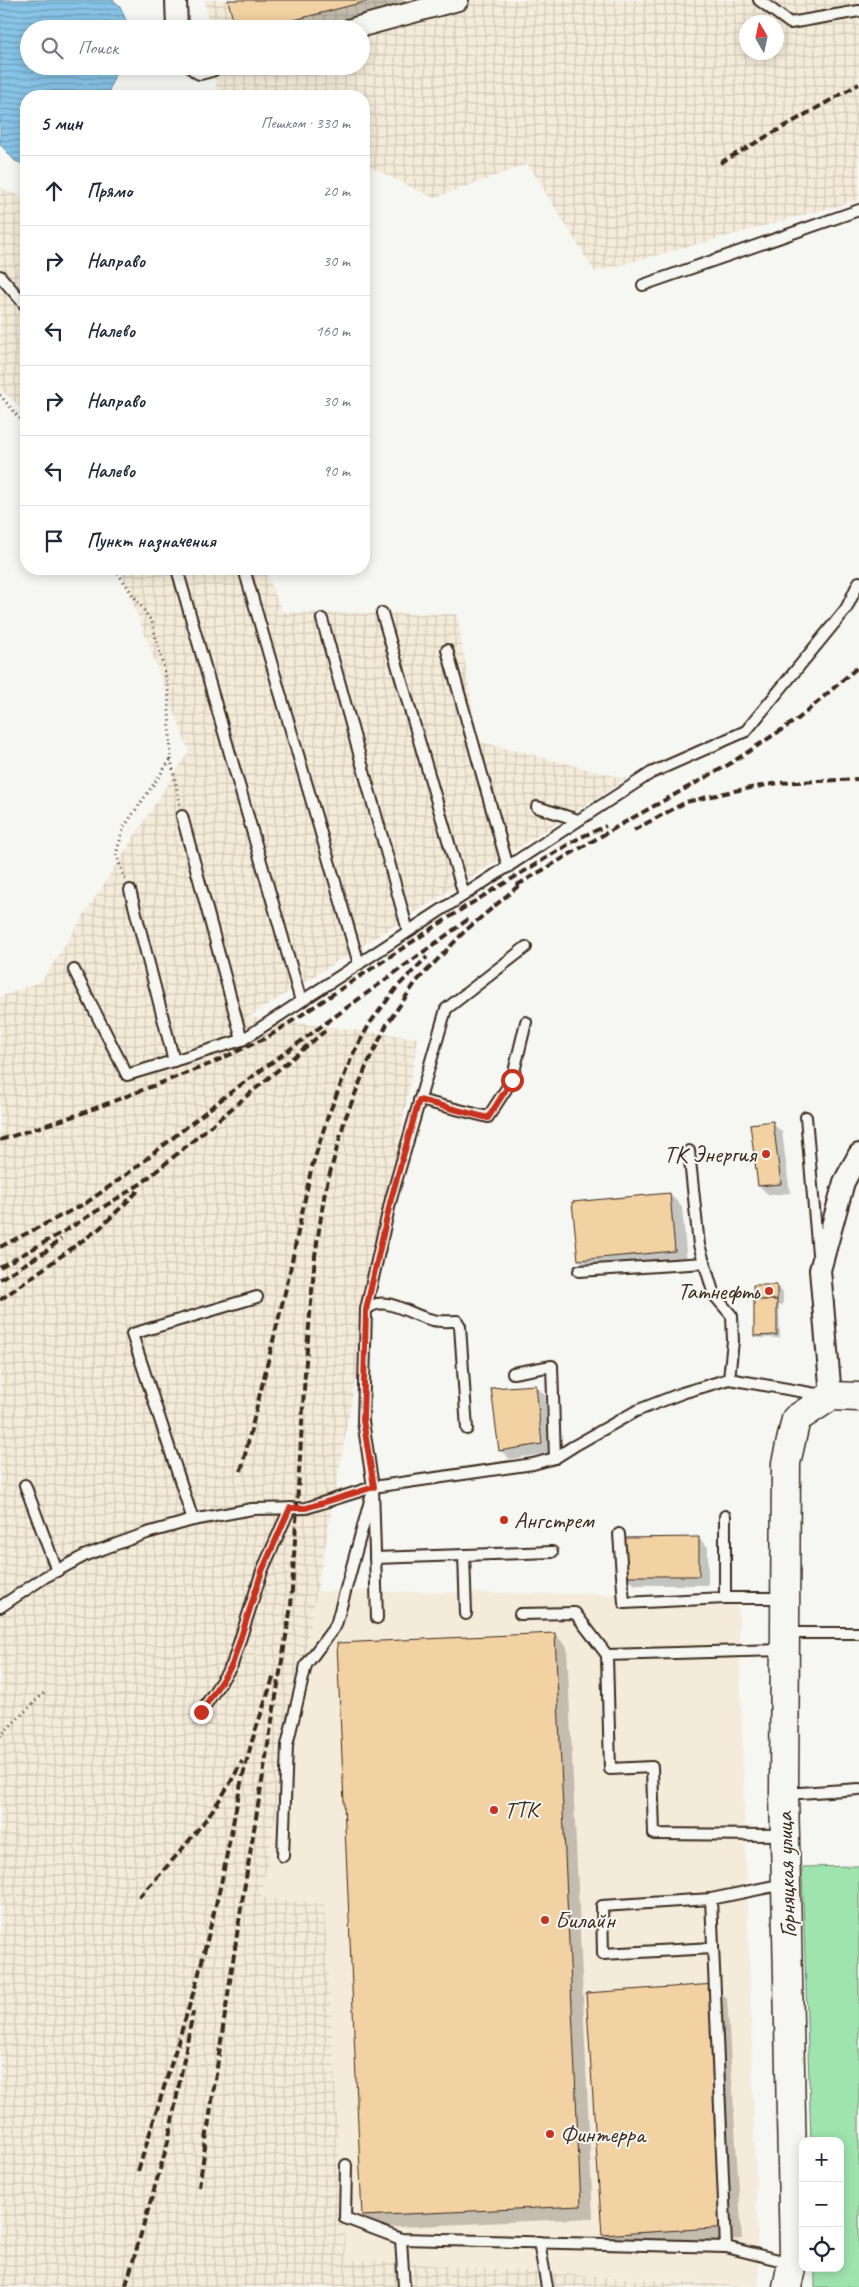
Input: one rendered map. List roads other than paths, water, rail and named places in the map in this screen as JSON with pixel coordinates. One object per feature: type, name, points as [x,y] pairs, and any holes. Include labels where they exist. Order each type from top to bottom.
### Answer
[{"type":"street","points":[[176,0],[177,20]]},
{"type":"street","points":[[370,24],[458,0]]},
{"type":"street","points":[[859,1154],[844,1182],[820,1270],[831,1396],[859,1397]]},
{"type":"street","name":"Горняцкая улица","points":[[789,2275],[794,2254],[784,1794],[783,1642],[786,1463],[796,1419],[831,1396]]},
{"type":"lane","points":[[759,0],[790,23],[859,11]]},
{"type":"lane","points":[[643,285],[859,210]]},
{"type":"lane","points":[[0,276],[20,299]]},
{"type":"lane","points":[[179,575],[301,1001]]},
{"type":"lane","points":[[246,575],[359,964]]},
{"type":"lane","points":[[74,970],[128,1075],[242,1040],[651,773],[746,731],[846,609],[859,582]]},
{"type":"lane","points":[[382,613],[464,895]]},
{"type":"lane","points":[[322,619],[408,931]]},
{"type":"lane","points":[[447,650],[508,867]]},
{"type":"lane","points":[[537,807],[578,820]]},
{"type":"lane","points":[[182,816],[242,1040]]},
{"type":"lane","points":[[130,890],[174,1061]]},
{"type":"lane","points":[[377,1618],[374,1487],[363,1420],[366,1310],[391,1199],[446,1009],[526,947]]},
{"type":"lane","points":[[419,1100],[488,1118],[512,1080],[526,1022]]},
{"type":"lane","points":[[806,1117],[820,1270]]},
{"type":"lane","points":[[689,1151],[699,1245],[714,1295],[732,1316],[733,1341],[729,1379]]},
{"type":"lane","points":[[579,1271],[704,1263]]},
{"type":"lane","points":[[193,1520],[132,1334],[257,1297]]},
{"type":"lane","points":[[366,1310],[372,1304],[382,1302],[431,1320],[457,1321],[460,1326],[467,1429]]},
{"type":"lane","points":[[513,1373],[552,1366],[555,1458]]},
{"type":"lane","points":[[0,1607],[86,1555],[147,1534],[193,1520],[252,1509],[306,1508],[374,1487],[533,1464],[555,1458],[636,1412],[682,1393],[729,1379],[831,1396]]},
{"type":"lane","points":[[25,1485],[57,1571]]},
{"type":"lane","points":[[283,1856],[287,1745],[306,1665],[336,1625],[374,1487]]},
{"type":"lane","points":[[201,1712],[232,1665],[262,1571],[290,1508]]},
{"type":"lane","points":[[724,1516],[725,1598]]},
{"type":"lane","points":[[619,1534],[624,1604],[725,1598],[784,1598]]},
{"type":"lane","points":[[375,1558],[552,1552]]},
{"type":"lane","points":[[464,1555],[466,1614]]},
{"type":"lane","points":[[520,1614],[574,1613],[607,1655],[610,1769],[652,1767],[654,1834],[786,1835]]},
{"type":"lane","points":[[607,1655],[783,1642],[859,1633]]},
{"type":"lane","points":[[784,1794],[859,1789]]},
{"type":"lane","points":[[713,1948],[603,1954],[602,1906],[711,1899],[787,1883]]},
{"type":"lane","points":[[711,1899],[726,2248]]},
{"type":"lane","points":[[346,2165],[345,2218],[401,2239],[726,2248],[789,2275]]},
{"type":"lane","points":[[401,2239],[404,2287]]},
{"type":"lane","points":[[539,2242],[548,2287]]},
{"type":"water","points":[[0,0],[113,0],[120,6],[126,20],[20,20],[20,75],[115,75],[109,90],[20,90],[20,163],[15,161],[0,144]]},
{"type":"railway","points":[[720,163],[859,84]]},
{"type":"railway","points":[[517,885],[728,765],[798,719],[859,666]]},
{"type":"railway","points":[[634,830],[686,802],[734,791],[778,783],[859,779]]},
{"type":"railway","points":[[0,1140],[80,1114],[210,1064],[268,1037],[462,909],[579,838],[606,826]]},
{"type":"railway","points":[[199,2187],[241,1908],[291,1606],[305,1373],[315,1256],[325,1191],[345,1119],[366,1067],[387,1024],[416,982],[465,931],[523,882]]},
{"type":"railway","points":[[0,1247],[86,1203],[126,1175],[227,1095],[470,918]]},
{"type":"railway","points":[[241,1471],[288,1280],[311,1170],[328,1116],[353,1054],[370,1023],[398,986],[427,957]]},
{"type":"railway","points":[[0,1267],[63,1232],[142,1183],[325,1031]]},
{"type":"railway","points":[[0,1300],[100,1228],[140,1189]]},
{"type":"railway","points":[[0,1279],[45,1252],[61,1239]]},
{"type":"railway","points":[[138,2171],[197,1981],[221,1884],[241,1783],[252,1741],[274,1675]]},
{"type":"railway","points":[[139,1897],[182,1849],[208,1816],[221,1798],[242,1761]]},
{"type":"railway","points":[[126,2285],[168,2142],[193,2012]]},
{"type":"place","name":"ТК Энергия","points":[[766,1154]]},
{"type":"place","name":"Татнефть","points":[[769,1291]]},
{"type":"place","name":"Ангстрем","points":[[504,1520]]},
{"type":"place","name":"ТТК","points":[[494,1810]]},
{"type":"place","name":"Билайн","points":[[545,1920]]},
{"type":"place","name":"Финтерра","points":[[550,2134]]}]
